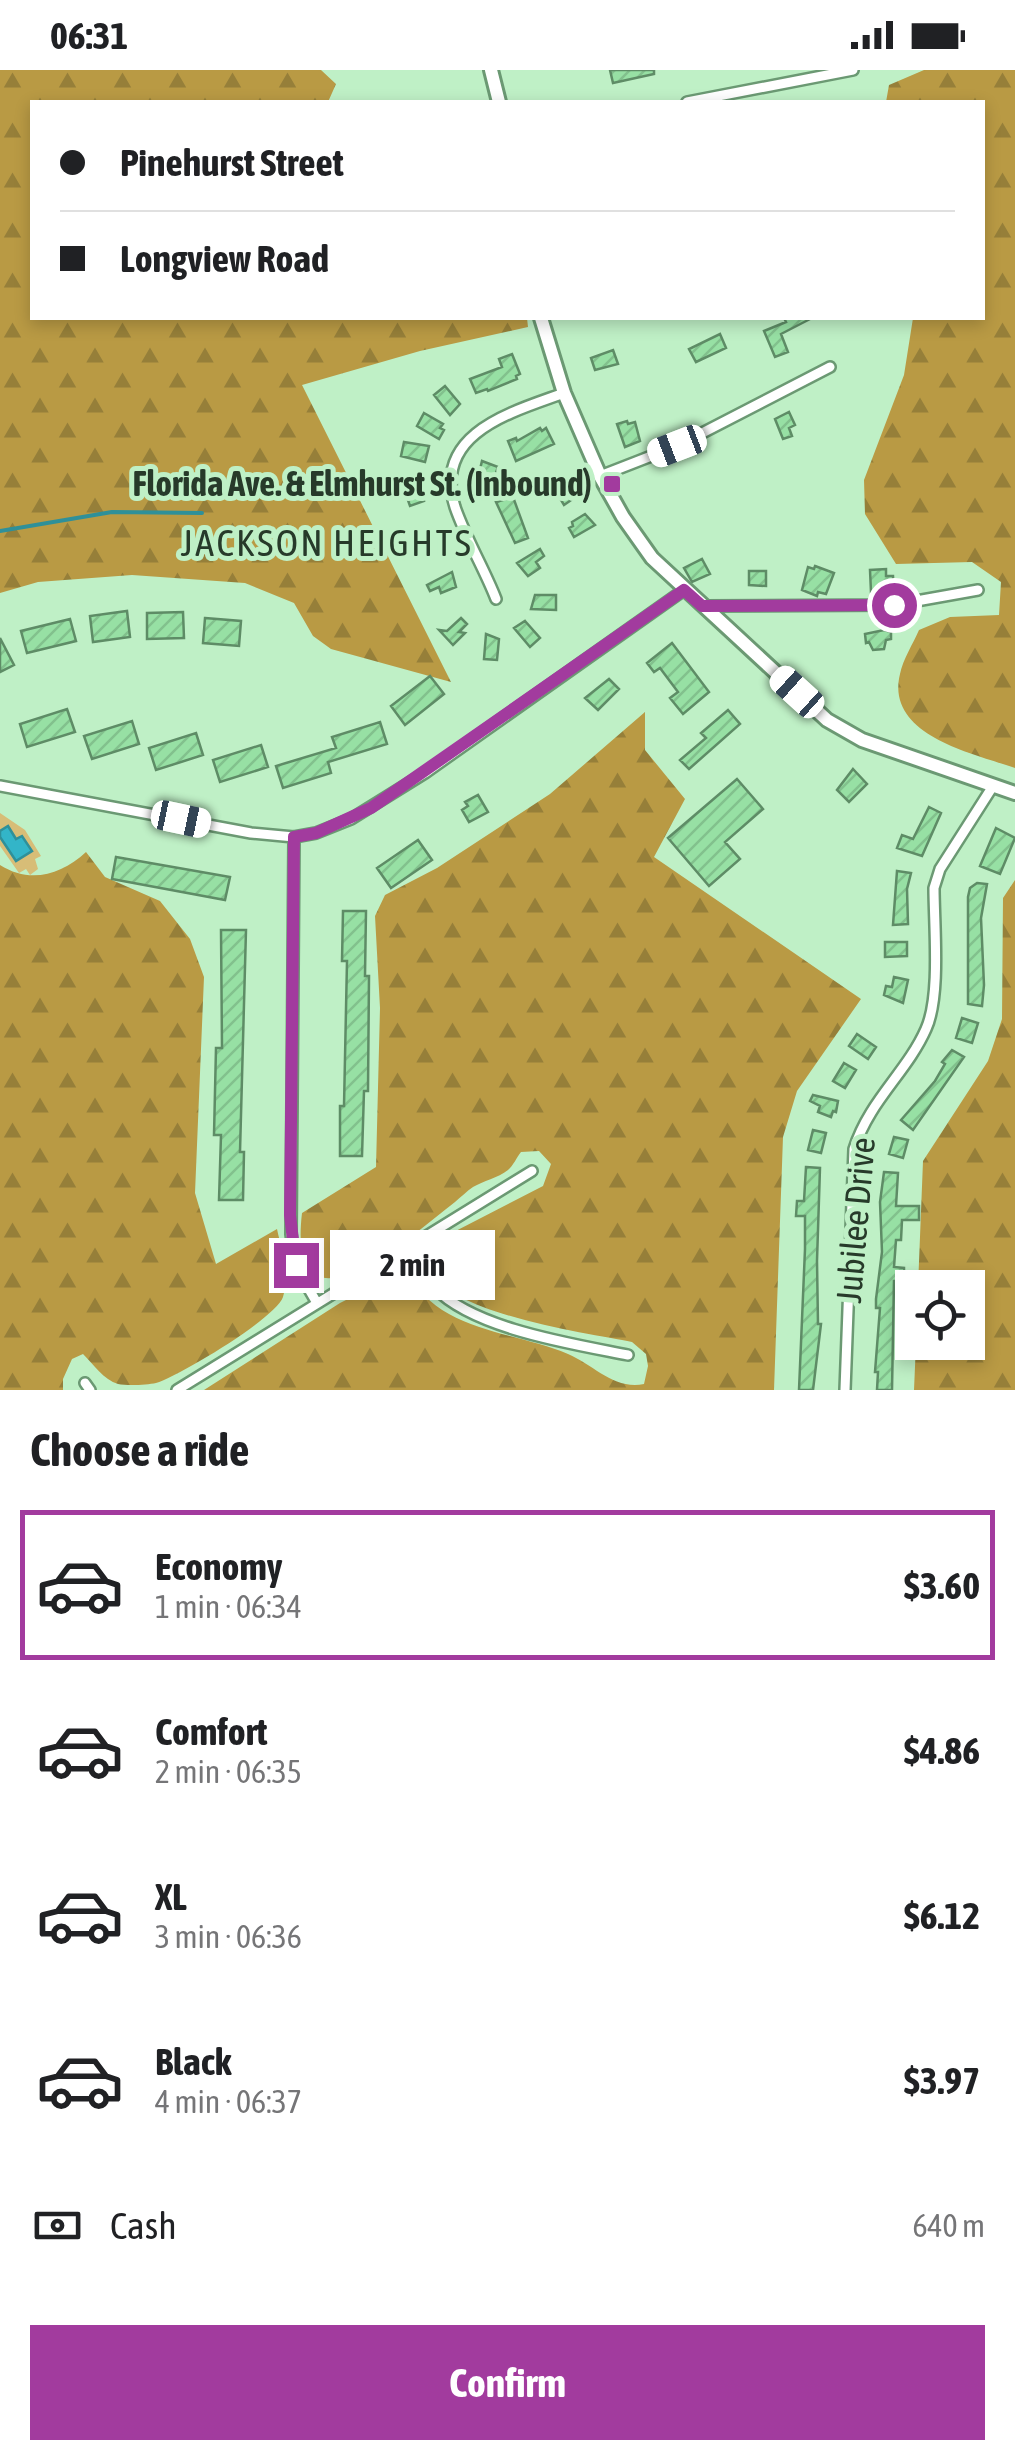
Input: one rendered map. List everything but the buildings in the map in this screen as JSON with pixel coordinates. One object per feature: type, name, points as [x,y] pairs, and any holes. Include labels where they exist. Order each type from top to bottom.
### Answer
[{"type":"main road","points":[[491,70],[498,100]]},
{"type":"main road","points":[[542,320],[564,393],[622,518],[652,558],[684,590],[827,720],[862,740],[1015,793]]},
{"type":"street","points":[[698,100],[852,70]]},
{"type":"street","points":[[600,476],[677,446],[830,367]]},
{"type":"street","points":[[496,599],[456,510],[451,484],[453,468],[467,440],[483,426],[564,393]]},
{"type":"street","points":[[0,786],[251,833],[294,837],[316,833],[371,808],[684,590]]},
{"type":"street","points":[[702,606],[894,605],[978,590]]},
{"type":"street","name":"Jubilee Drive","points":[[845,1390],[854,1149],[862,1123],[926,1031],[933,1008],[934,888],[940,869],[993,786]]},
{"type":"street","points":[[294,837],[291,1234],[296,1265],[318,1303]]},
{"type":"street","points":[[177,1390],[532,1172]]},
{"type":"street","points":[[410,1247],[436,1290],[461,1307],[542,1337],[628,1355]]},
{"type":"green space","points":[[0,70],[321,70],[336,84],[329,100],[30,100],[30,320],[527,320],[528,327],[420,351],[302,385],[451,682],[331,649],[313,636],[294,603],[245,583],[132,575],[38,582],[0,593]]},
{"type":"green space","points":[[924,70],[1015,70],[1015,768],[935,738],[905,712],[899,695],[901,668],[919,630],[950,617],[999,615],[1001,582],[972,562],[896,564],[865,514],[864,480],[904,375],[913,320],[985,320],[985,100],[886,100],[889,85]]},
{"type":"green space","points":[[645,712],[645,750],[685,799],[654,857],[861,999],[797,1091],[783,1137],[774,1390],[204,1390],[340,1303],[402,1272],[436,1305],[463,1321],[568,1354],[623,1383],[644,1384],[646,1354],[632,1342],[554,1327],[490,1309],[462,1298],[442,1284],[431,1269],[430,1254],[446,1236],[543,1186],[551,1164],[539,1151],[521,1152],[508,1170],[473,1187],[383,1256],[356,1271],[332,1278],[313,1273],[302,1253],[302,1213],[376,1167],[380,1008],[375,916],[385,895],[437,868],[550,794]]},
{"type":"green space","points":[[86,852],[105,877],[160,901],[190,939],[204,977],[195,1193],[216,1264],[277,1229],[285,1288],[276,1306],[246,1332],[156,1383],[118,1384],[83,1354],[72,1359],[63,1379],[63,1390],[0,1390],[0,865],[23,874],[45,874]]},
{"type":"green space","points":[[1015,880],[1015,1390],[914,1390],[915,1360],[985,1360],[985,1270],[919,1270],[923,1161],[988,1061],[1002,1019],[1003,898]]},
{"type":"shaded area","points":[[0,813],[25,830],[41,856],[35,859],[38,869],[30,875],[26,869],[19,873],[0,846]]},
{"type":"water","points":[[8,826],[16,839],[22,836],[32,851],[16,861],[0,837],[0,831]]},
{"type":"waterway","points":[[0,531],[112,512],[202,513]]},
{"type":"place","name":"Florida Ave. & Elmhurst St. (Inbound)","points":[[612,484]]},
{"type":"district","name":"JACKSON HEIGHTS","points":[[327,543]]},
{"type":"route","points":[[296,1265],[290,1215],[294,837],[316,833],[371,808],[684,590],[702,606],[894,605]]}]
